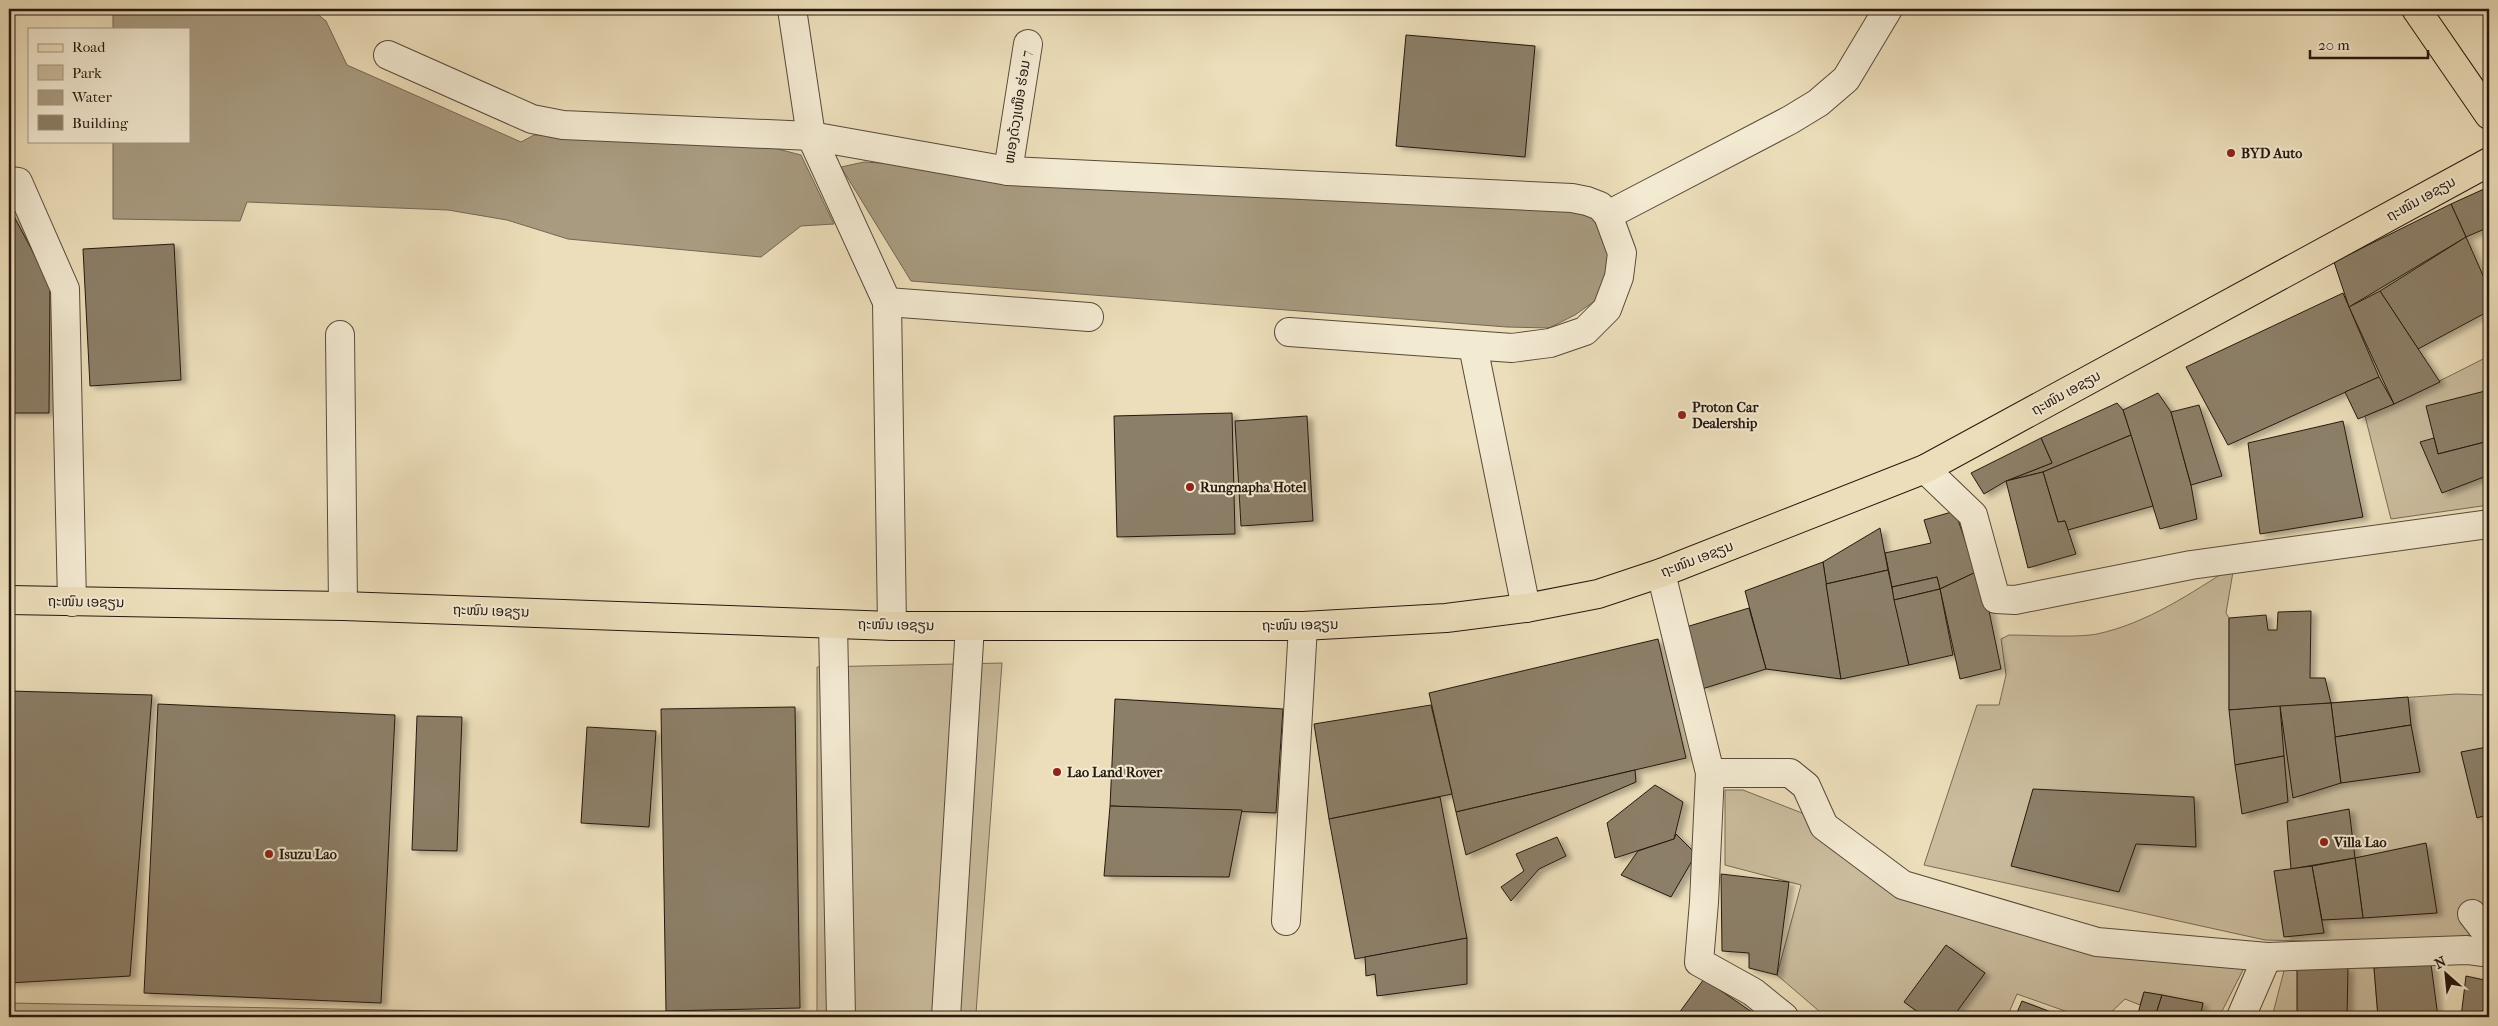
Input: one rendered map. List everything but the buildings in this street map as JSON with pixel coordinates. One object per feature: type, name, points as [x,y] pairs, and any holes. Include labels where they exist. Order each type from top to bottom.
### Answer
[{"type":"main road","points":[[2416,9],[2489,115]]},
{"type":"main road","name":"ຖະໜົນ ເອຊຽນ","points":[[9,600],[343,606],[892,626],[1303,626],[1446,618],[1526,608],[1598,594],[1661,573],[1925,469],[2489,162]]},
{"type":"street","points":[[792,9],[813,142],[887,302],[892,626]]},
{"type":"street","points":[[1608,215],[1790,120],[1818,103],[1846,79],[1888,9]]},
{"type":"street","name":"ໜອງດ້ວງເໜືອ ຮ່ອມ 7","points":[[1008,171],[1028,44]]},
{"type":"street","points":[[388,55],[532,119],[563,124],[813,142],[1008,171],[1572,198],[1594,204],[1608,215],[1622,253],[1619,277],[1607,309],[1585,331],[1550,343],[1512,348],[1289,332]]},
{"type":"street","points":[[9,181],[18,182],[65,289],[72,602]]},
{"type":"street","points":[[887,302],[1089,317]]},
{"type":"street","points":[[340,335],[343,606]]},
{"type":"street","points":[[1473,346],[1526,608]]},
{"type":"street","points":[[1925,469],[1973,516],[1996,599],[2015,600],[2191,565],[2489,524]]},
{"type":"street","points":[[1661,573],[1710,773],[1704,902],[1699,962],[1753,992],[1784,1017]]},
{"type":"street","points":[[833,624],[841,1017]]},
{"type":"street","points":[[946,1017],[970,626]]},
{"type":"street","points":[[1286,921],[1303,626]]},
{"type":"street","points":[[1710,773],[1790,773],[1806,786],[1824,826],[1903,885],[2097,942],[2267,957],[2467,950],[2489,953]]},
{"type":"street","points":[[2472,914],[2489,936]]},
{"type":"street","points":[[2241,1017],[2267,957]]},
{"type":"green space","points":[[2489,356],[2489,505],[2391,519],[2365,416],[2394,404]]},
{"type":"green space","points":[[2234,566],[2226,613],[2229,618],[2229,710],[2456,694],[2489,695],[2489,934],[2382,943],[2265,940],[1924,865],[1977,705],[1999,705],[2006,675],[2001,639],[2009,635],[2088,635],[2116,629],[2134,623],[2168,606]]},
{"type":"green space","points":[[1002,663],[976,1013],[1189,1017],[817,1017],[817,667]]},
{"type":"green space","points":[[1725,790],[1743,790],[1802,813],[1895,893],[2030,934],[2167,962],[2245,966],[2219,1017],[2200,1017],[2203,1003],[2144,992],[2140,1005],[2125,999],[2106,1017],[2082,1017],[2017,994],[2007,1017],[1826,1017],[1777,975],[1801,885],[1725,865]]},
{"type":"green space","points":[[2285,967],[2374,968],[2378,1017],[2272,1017]]},
{"type":"green space","points":[[9,1003],[765,1017],[9,1017]]},
{"type":"water","points":[[113,9],[311,9],[326,21],[347,65],[521,142],[534,135],[774,148],[801,155],[834,224],[801,226],[761,257],[568,239],[507,220],[448,210],[247,202],[240,221],[113,219],[113,142],[190,142],[190,28],[113,28]]},
{"type":"water","points":[[864,162],[1561,208],[1593,218],[1612,254],[1599,298],[1575,315],[1549,328],[1507,327],[911,281],[841,167]]},
{"type":"place","name":"BYD Auto","points":[[2231,153]]},
{"type":"place","name":"Proton Car Dealership","points":[[1682,415]]},
{"type":"place","name":"Rungnapha Hotel","points":[[1190,487]]},
{"type":"place","name":"Lao Land Rover","points":[[1057,772]]},
{"type":"place","name":"Villa Lao","points":[[2324,842]]},
{"type":"place","name":"Isuzu Lao","points":[[269,854]]}]
